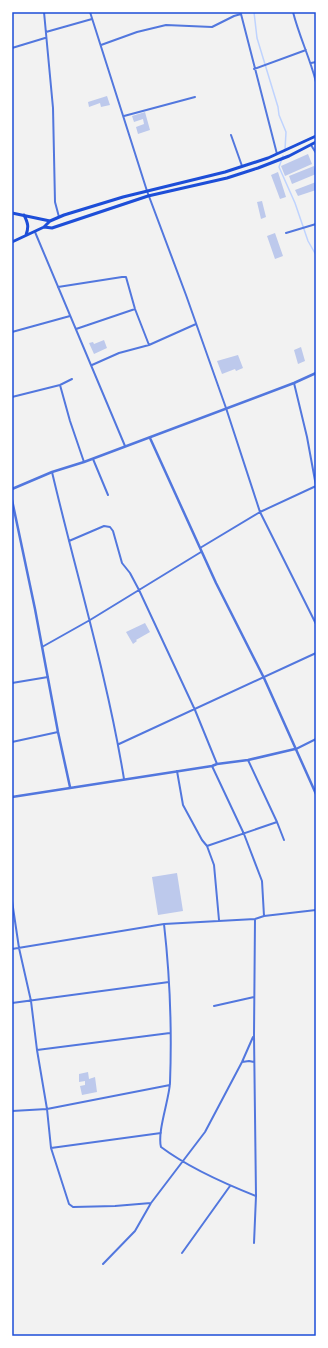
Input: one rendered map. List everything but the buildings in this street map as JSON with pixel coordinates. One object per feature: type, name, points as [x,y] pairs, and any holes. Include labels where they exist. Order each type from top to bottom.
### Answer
[{"type":"main road","points":[[12,242],[35,232],[44,227],[50,221],[59,217],[123,197],[242,167],[277,154],[316,136]]},
{"type":"main road","points":[[44,227],[52,228],[148,196],[227,178],[270,163],[316,142]]},
{"type":"main road","points":[[12,213],[24,214],[50,221]]},
{"type":"main road","points":[[24,214],[29,228],[26,235]]},
{"type":"street","points":[[44,12],[53,108],[55,202],[59,217]]},
{"type":"street","points":[[91,12],[148,196],[174,263],[226,408],[260,512],[316,624]]},
{"type":"street","points":[[294,12],[316,82]]},
{"type":"street","points":[[101,45],[137,32],[166,25],[212,27],[241,13],[254,69],[277,154]]},
{"type":"street","points":[[46,32],[92,19]]},
{"type":"street","points":[[12,48],[46,38]]},
{"type":"street","points":[[254,69],[306,50]]},
{"type":"street","points":[[311,63],[316,62]]},
{"type":"street","points":[[124,116],[195,97]]},
{"type":"street","points":[[231,135],[242,167]]},
{"type":"street","points":[[311,145],[316,153]]},
{"type":"street","points":[[286,232],[316,224]]},
{"type":"street","points":[[35,232],[92,365],[125,447]]},
{"type":"street","points":[[58,287],[122,276],[126,277],[135,309],[149,345]]},
{"type":"street","points":[[76,329],[135,309]]},
{"type":"street","points":[[12,332],[70,316]]},
{"type":"street","points":[[92,365],[119,353],[149,345],[196,324]]},
{"type":"street","points":[[12,488],[52,472],[150,438],[316,374]]},
{"type":"street","points":[[12,397],[60,385],[72,380]]},
{"type":"street","points":[[41,647],[90,620],[139,590],[260,512],[316,486],[307,437],[294,383]]},
{"type":"street","points":[[60,385],[84,462]]},
{"type":"street","points":[[150,438],[201,550],[264,678],[316,794]]},
{"type":"street","points":[[93,459],[108,495]]},
{"type":"street","points":[[52,472],[90,620],[119,744],[124,779]]},
{"type":"street","points":[[12,500],[70,787]]},
{"type":"street","points":[[69,541],[104,526],[110,527],[113,531],[122,563],[130,573],[139,590],[217,764]]},
{"type":"street","points":[[119,744],[316,653]]},
{"type":"street","points":[[12,683],[48,677]]},
{"type":"street","points":[[12,742],[58,732]]},
{"type":"street","points":[[12,797],[248,760],[296,749],[316,739]]},
{"type":"street","points":[[248,760],[284,840]]},
{"type":"street","points":[[212,766],[244,834],[262,882],[264,916]]},
{"type":"street","points":[[177,771],[183,805],[202,840],[207,846],[214,865],[219,920]]},
{"type":"street","points":[[207,846],[277,822]]},
{"type":"street","points":[[12,901],[19,948],[31,1001],[37,1050],[47,1109],[51,1148],[67,1200],[73,1207],[151,1203]]},
{"type":"street","points":[[12,949],[164,924],[255,919],[264,916],[316,910]]},
{"type":"street","points":[[254,1243],[256,1196],[254,1062],[255,919]]},
{"type":"street","points":[[164,924],[169,982],[171,1033],[170,1085],[161,1133],[161,1147],[182,1161],[230,1186],[256,1196]]},
{"type":"street","points":[[12,1003],[169,982]]},
{"type":"street","points":[[214,1006],[254,997]]},
{"type":"street","points":[[37,1050],[171,1033]]},
{"type":"street","points":[[103,1264],[135,1231],[151,1203],[205,1132],[242,1062],[254,1035]]},
{"type":"street","points":[[242,1062],[249,1060],[254,1062]]},
{"type":"street","points":[[12,1111],[47,1109],[170,1085]]},
{"type":"street","points":[[51,1148],[161,1133]]},
{"type":"street","points":[[182,1253],[230,1186]]},
{"type":"waterway","points":[[254,12],[257,38],[278,107],[279,115],[286,132],[285,150]]},
{"type":"waterway","points":[[283,156],[279,167],[295,203],[308,241],[316,255]]}]
